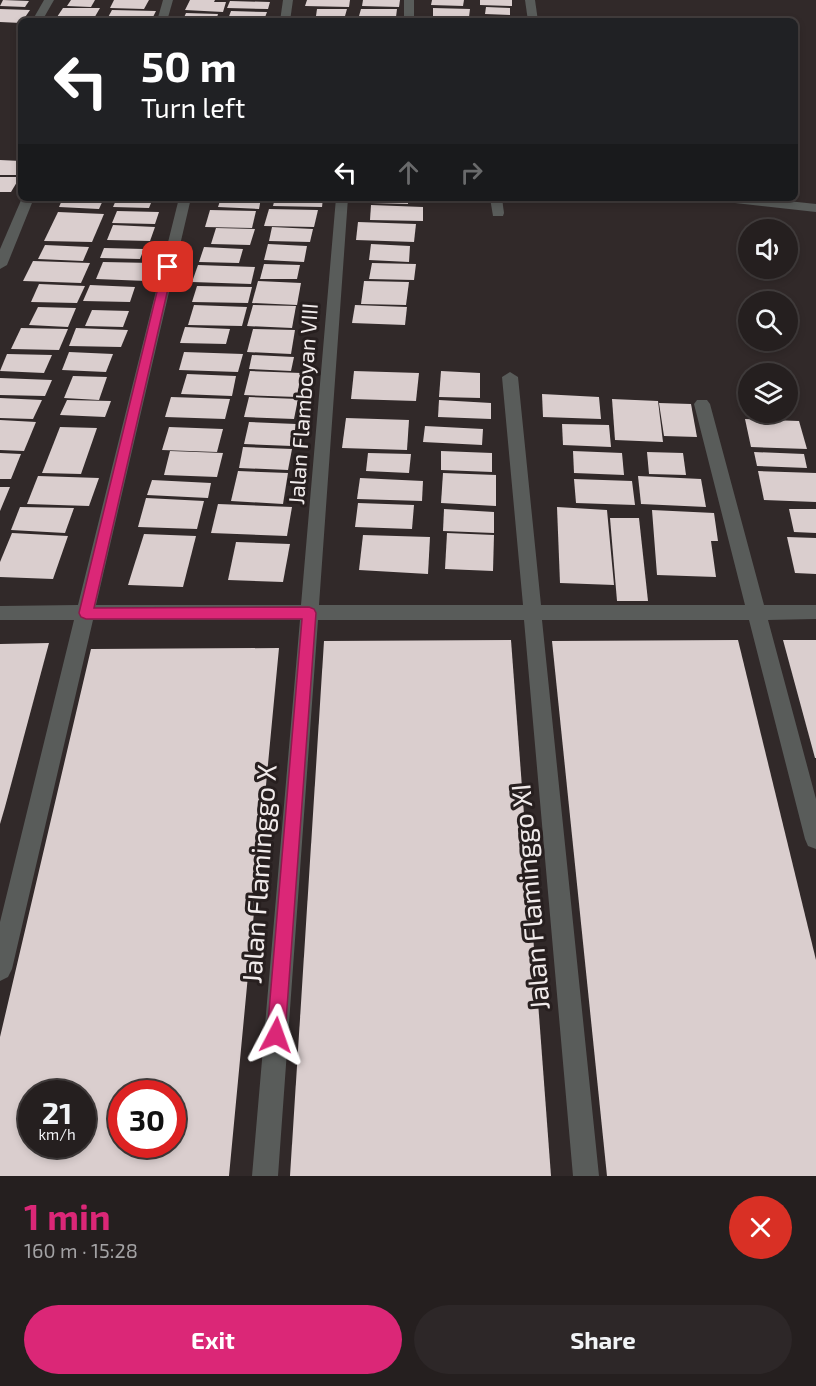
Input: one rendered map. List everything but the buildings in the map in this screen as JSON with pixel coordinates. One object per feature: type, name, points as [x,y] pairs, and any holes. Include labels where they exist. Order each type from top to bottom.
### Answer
[{"type":"street","points":[[39,18],[49,0]]},
{"type":"street","points":[[163,18],[168,0]]},
{"type":"street","points":[[285,18],[288,0]]},
{"type":"street","points":[[409,0],[409,18]]},
{"type":"street","points":[[530,0],[533,18]]},
{"type":"street","points":[[0,265],[27,201]]},
{"type":"street","points":[[0,969],[184,201]]},
{"type":"street","name":"Jalan Flamboyan VIII","points":[[309,613],[342,201]]},
{"type":"street","points":[[496,201],[498,213]]},
{"type":"street","points":[[753,201],[816,208]]},
{"type":"street","name":"Jalan Flaminggo XI","points":[[510,377],[586,1176]]},
{"type":"street","points":[[702,404],[816,839]]},
{"type":"street","points":[[0,613],[816,612]]},
{"type":"street","name":"Jalan Flaminggo X","points":[[265,1176],[309,613]]},
{"type":"route","points":[[168,267],[86,613],[309,613],[276,1035]]}]
